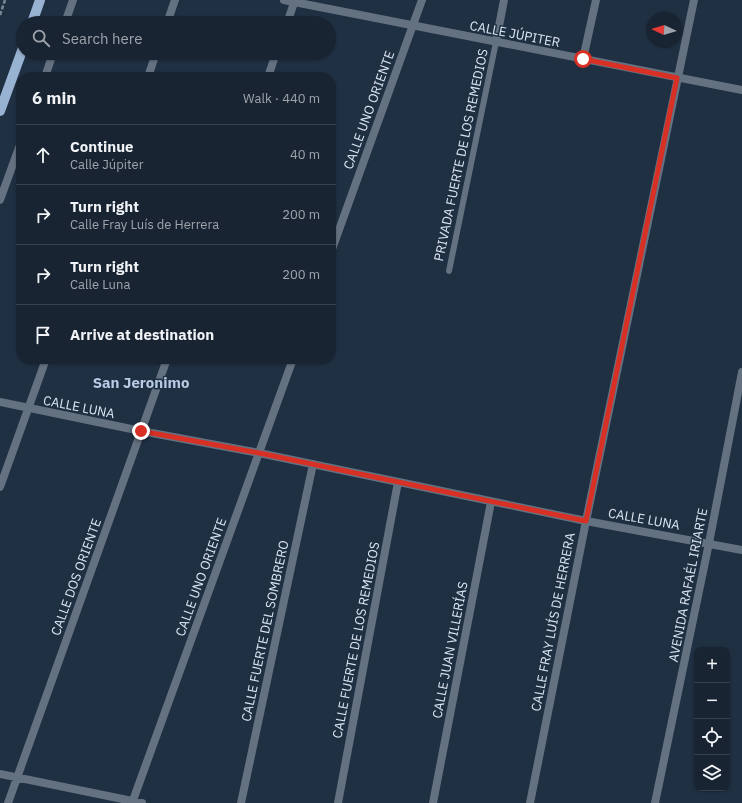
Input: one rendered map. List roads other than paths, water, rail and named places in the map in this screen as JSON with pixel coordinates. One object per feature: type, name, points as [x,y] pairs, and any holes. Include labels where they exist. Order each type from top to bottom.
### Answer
[{"type":"main road","points":[[34,16],[40,0]]},
{"type":"main road","points":[[0,111],[19,60]]},
{"type":"street","points":[[67,16],[73,0]]},
{"type":"street","points":[[169,16],[175,0]]},
{"type":"street","name":"CALLE JÚPITER","points":[[284,0],[742,90]]},
{"type":"street","name":"CALLE UNO ORIENTE","points":[[336,238],[422,0]]},
{"type":"street","points":[[496,42],[504,0]]},
{"type":"street","points":[[583,59],[596,0]]},
{"type":"street","name":"CALLE FRAY LUÍS DE HERRERA","points":[[530,803],[586,521],[694,0]]},
{"type":"street","points":[[290,16],[295,1]]},
{"type":"street","points":[[47,72],[51,60]]},
{"type":"street","points":[[150,72],[154,60]]},
{"type":"street","points":[[270,72],[274,60]]},
{"type":"street","points":[[0,200],[16,156]]},
{"type":"street","points":[[0,487],[44,364]]},
{"type":"street","name":"CALLE DOS ORIENTE","points":[[8,803],[165,364]]},
{"type":"street","name":"CALLE UNO ORIENTE","points":[[132,802],[291,364]]},
{"type":"street","name":"AVENIDA RAFAÉL IRIARTE","points":[[655,803],[710,543],[742,372]]},
{"type":"street","name":"CALLE LUNA","points":[[0,402],[28,409],[313,464],[490,502],[742,550]]},
{"type":"street","name":"CALLE FUERTE DEL SOMBRERO","points":[[241,803],[313,464]]},
{"type":"street","name":"CALLE FUERTE DE LOS REMEDIOS","points":[[338,803],[398,482]]},
{"type":"street","name":"CALLE JUAN VILLERÍAS","points":[[433,803],[490,502]]},
{"type":"street","points":[[0,774],[142,803]]},
{"type":"lane","name":"PRIVADA FUERTE DE LOS REMEDIOS","points":[[449,271],[496,42]]},
{"type":"district","name":"San Jeronimo","points":[[141,382]]}]
